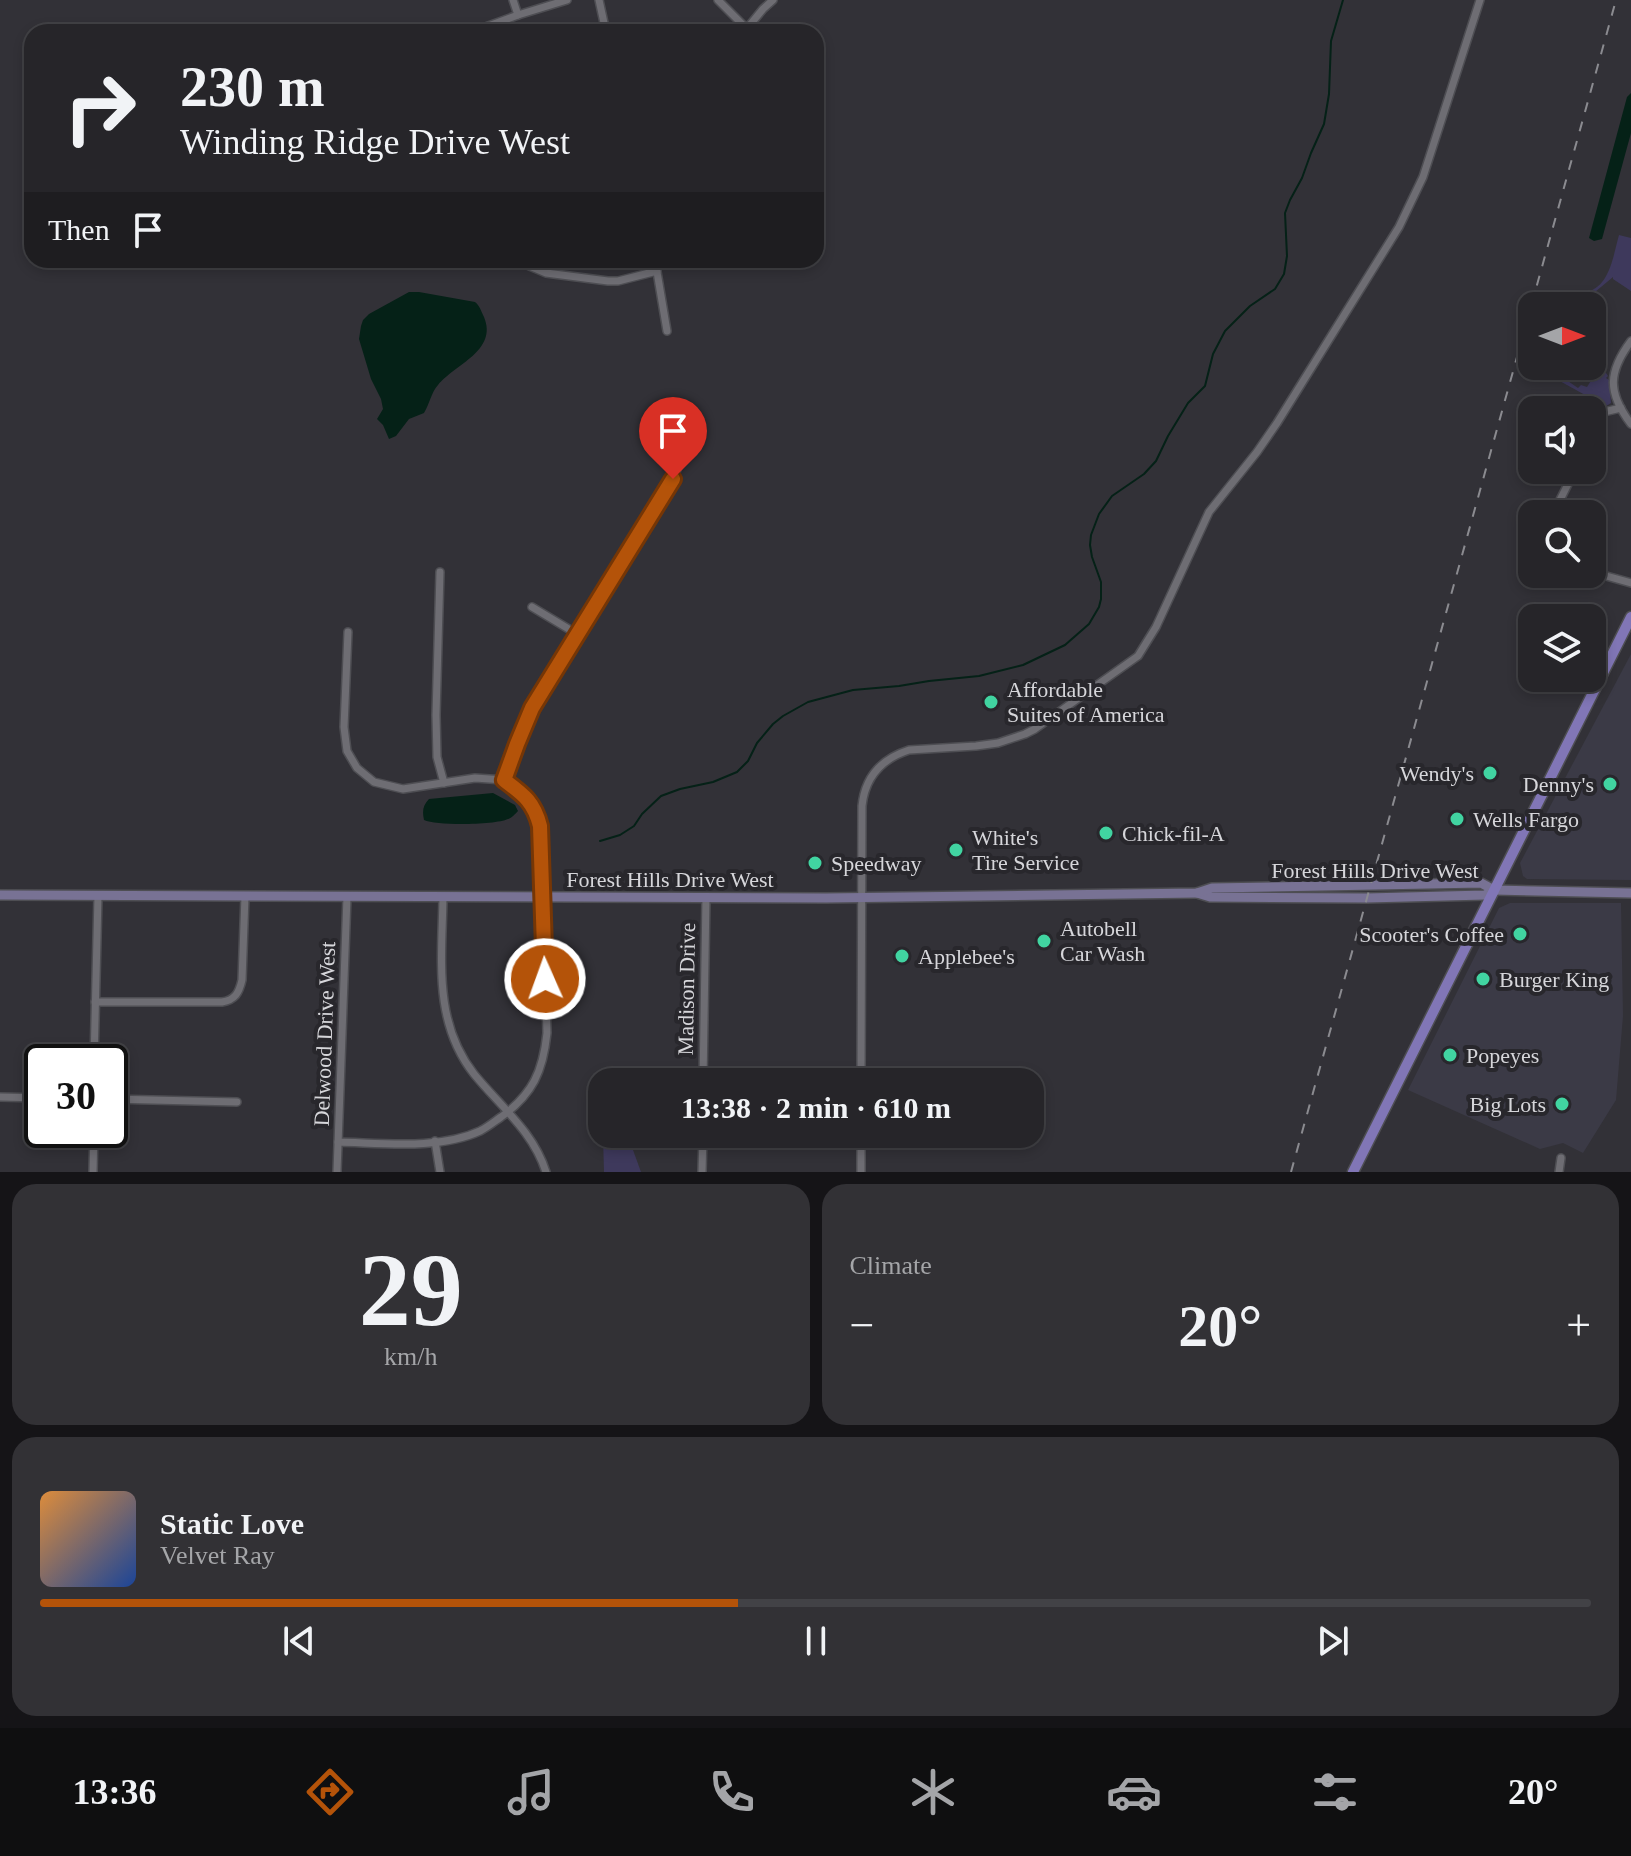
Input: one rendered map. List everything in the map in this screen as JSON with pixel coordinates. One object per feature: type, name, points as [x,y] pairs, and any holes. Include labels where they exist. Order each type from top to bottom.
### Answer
[{"type":"main road","points":[[1353,1172],[1631,617]]},
{"type":"main road","name":"Forest Hills Drive West","points":[[0,895],[861,898],[1197,893],[1212,888],[1481,883],[1494,890],[1631,893]]},
{"type":"street","points":[[513,0],[518,15]]},
{"type":"street","points":[[494,24],[567,0]]},
{"type":"street","points":[[599,0],[604,24]]},
{"type":"street","points":[[718,0],[740,24]]},
{"type":"street","points":[[752,24],[773,0]]},
{"type":"street","points":[[861,1068],[863,797],[868,782],[879,766],[895,754],[909,750],[998,743],[1025,734],[1138,656],[1151,639],[1209,512],[1277,423],[1399,227],[1423,177],[1480,0]]},
{"type":"street","points":[[534,268],[546,273],[608,281],[657,271]]},
{"type":"street","points":[[656,268],[667,331]]},
{"type":"street","points":[[1631,341],[1620,357],[1614,375],[1614,393],[1631,424]]},
{"type":"street","points":[[1606,412],[1621,408]]},
{"type":"street","points":[[504,780],[532,708],[673,479],[685,439]]},
{"type":"street","points":[[440,572],[436,729],[437,757],[444,783]]},
{"type":"street","points":[[1606,576],[1631,583]]},
{"type":"street","points":[[532,607],[577,634]]},
{"type":"street","points":[[338,1142],[419,1143],[482,1130],[523,1099],[538,1078],[547,1033],[540,826],[537,814],[527,797],[504,780],[475,778],[403,789],[374,782],[357,768],[347,751],[344,727],[348,632]]},
{"type":"street","points":[[94,1044],[98,896]]},
{"type":"street","points":[[95,1002],[222,1002],[233,999],[240,990],[242,980],[245,896]]},
{"type":"street","name":"Delwood Drive West","points":[[337,1172],[347,897]]},
{"type":"street","points":[[443,897],[442,989],[447,1023],[470,1068],[532,1141],[546,1172]]},
{"type":"street","name":"Madison Drive","points":[[703,1068],[706,897]]},
{"type":"street","points":[[0,1097],[24,1098]]},
{"type":"street","points":[[128,1099],[237,1102]]},
{"type":"street","points":[[435,1141],[440,1172]]},
{"type":"street","points":[[93,1172],[94,1148]]},
{"type":"street","points":[[702,1172],[703,1148]]},
{"type":"street","points":[[861,1148],[861,1172]]},
{"type":"street","points":[[1559,1172],[1561,1158]]},
{"type":"shaded area","points":[[1631,93],[1631,133],[1602,239],[1594,241],[1589,238],[1627,97]]},
{"type":"shaded area","points":[[1619,235],[1631,238],[1631,291],[1613,277],[1595,292],[1587,292],[1601,284]]},
{"type":"shaded area","points":[[409,292],[475,302],[487,329],[480,348],[438,385],[424,413],[409,419],[396,436],[389,439],[377,419],[383,409],[381,399],[371,379],[359,339],[363,320],[369,314]]},
{"type":"shaded area","points":[[1558,380],[1566,380],[1578,388],[1581,385],[1587,387],[1591,380],[1609,380],[1611,403],[1606,406],[1606,396],[1587,396]]},
{"type":"shaded area","points":[[1631,654],[1631,880],[1527,879],[1523,876],[1520,863]]},
{"type":"shaded area","points":[[493,793],[515,805],[518,811],[509,818],[491,823],[453,824],[424,820],[424,808],[429,799]]},
{"type":"shaded area","points":[[1510,903],[1621,903],[1623,1016],[1616,1100],[1583,1153],[1563,1143],[1540,1149],[1408,1090],[1499,908]]},
{"type":"shaded area","points":[[603,1148],[632,1148],[641,1172],[604,1172]]},
{"type":"waterway","points":[[600,841],[620,835],[634,826],[661,796],[737,772],[773,724],[808,702],[853,690],[979,676],[1023,665],[1065,645],[1089,624],[1101,599],[1101,582],[1090,545],[1099,514],[1112,496],[1144,474],[1156,461],[1188,403],[1205,386],[1213,354],[1225,331],[1250,306],[1275,289],[1284,274],[1287,256],[1285,213],[1324,124],[1329,94],[1331,41],[1343,0]]},
{"type":"railway","points":[[1291,1172],[1616,0]]},
{"type":"place","name":"Affordable Suites of America","points":[[991,702]]},
{"type":"place","name":"Wendy's","points":[[1490,773]]},
{"type":"place","name":"Denny's","points":[[1610,784]]},
{"type":"place","name":"Wells Fargo","points":[[1457,819]]},
{"type":"place","name":"Chick-fil-A","points":[[1106,833]]},
{"type":"place","name":"White's Tire Service","points":[[956,850]]},
{"type":"place","name":"Speedway","points":[[815,863]]},
{"type":"place","name":"Scooter's Coffee","points":[[1520,934]]},
{"type":"place","name":"Autobell Car Wash","points":[[1044,941]]},
{"type":"place","name":"Applebee's","points":[[902,956]]},
{"type":"place","name":"Burger King","points":[[1483,979]]},
{"type":"place","name":"Popeyes","points":[[1450,1055]]},
{"type":"place","name":"Big Lots","points":[[1562,1104]]},
{"type":"route","points":[[545,979],[540,826],[527,797],[504,780],[532,708],[673,479]]}]
